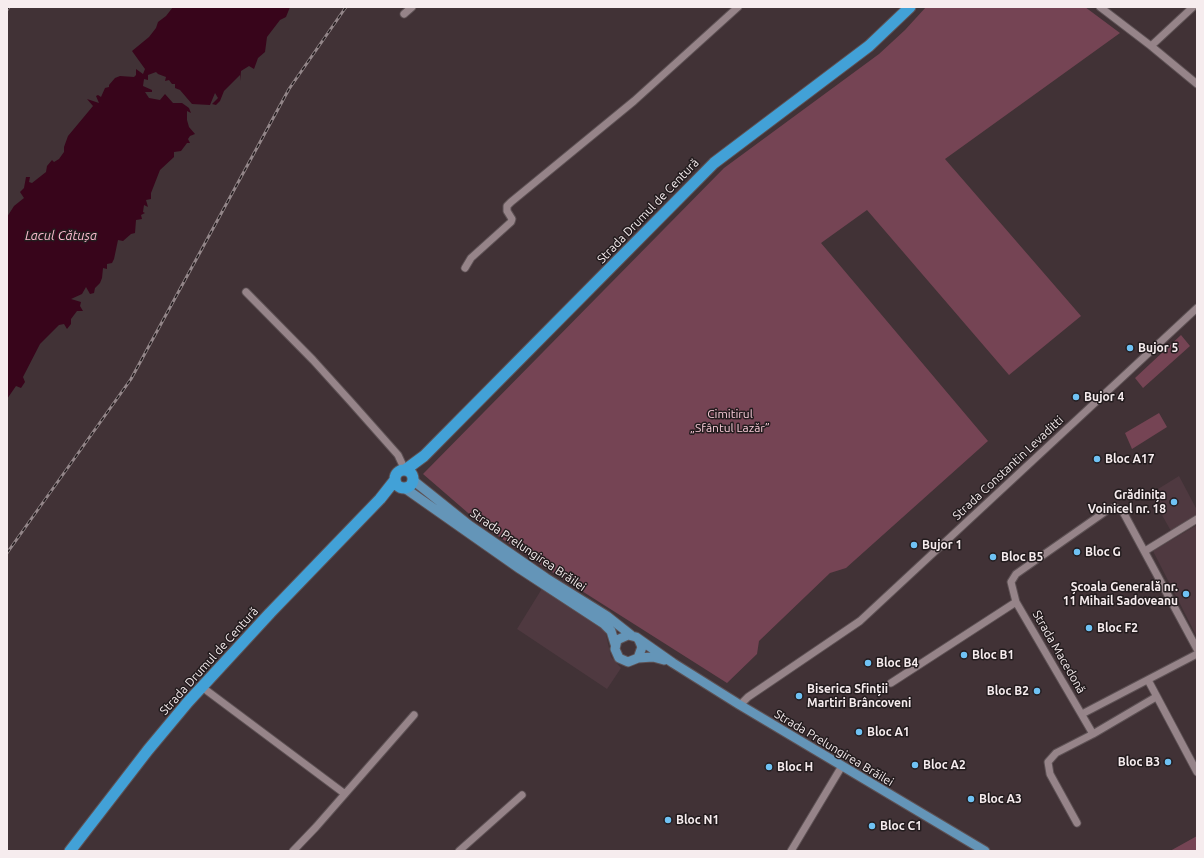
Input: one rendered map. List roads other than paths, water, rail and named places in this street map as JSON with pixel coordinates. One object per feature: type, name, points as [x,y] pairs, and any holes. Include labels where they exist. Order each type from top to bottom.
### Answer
[{"type":"highway","name":"Strada Drumul de Centură","points":[[424,456],[714,163],[869,46],[910,7]]},
{"type":"highway","points":[[380,499],[395,480],[397,473],[405,470],[424,456]]},
{"type":"highway","points":[[380,499],[409,484],[424,456]]},
{"type":"highway","points":[[405,470],[411,472],[409,484]]},
{"type":"highway","points":[[395,480],[397,486],[409,484]]},
{"type":"highway","name":"Strada Drumul de Centură","points":[[70,851],[148,750],[202,687],[380,499]]},
{"type":"main road","name":"Strada Prelungirea Brăilei","points":[[409,484],[540,574],[607,616],[635,638],[673,663],[740,705],[985,851]]},
{"type":"main road","name":"Strada Prelungirea Brăilei","points":[[409,484],[520,570],[604,624],[611,631],[615,644]]},
{"type":"main road","points":[[624,636],[635,638],[642,651],[638,658],[631,662],[623,661],[616,654],[615,644],[624,636]]},
{"type":"main road","name":"Strada Prelungirea Brăilei","points":[[638,658],[653,657],[673,663]]},
{"type":"street","points":[[404,14],[412,7]]},
{"type":"street","points":[[465,268],[471,258],[511,222],[512,219],[507,211],[507,206],[511,202],[634,101],[738,7]]},
{"type":"street","points":[[1100,7],[1197,84]]},
{"type":"street","points":[[1151,46],[1193,7]]},
{"type":"street","points":[[246,292],[313,360],[351,402],[398,455],[405,470]]},
{"type":"street","name":"Strada Constantin Levaditti","points":[[740,705],[748,697],[860,621],[1197,308]]},
{"type":"street","name":"Strada Macedonă","points":[[1093,734],[1016,602],[1011,582],[1016,574],[1109,509],[1116,508],[1122,510],[1145,550]]},
{"type":"street","points":[[1197,519],[1145,550],[1197,649]]},
{"type":"street","points":[[891,683],[1016,602]]},
{"type":"street","points":[[1082,714],[1197,654]]},
{"type":"street","points":[[1148,680],[1197,772]]},
{"type":"street","points":[[202,687],[345,794]]},
{"type":"street","points":[[1077,823],[1050,774],[1048,762],[1056,753],[1093,734],[1156,697]]},
{"type":"street","points":[[293,851],[414,715]]},
{"type":"street","points":[[791,851],[842,766]]},
{"type":"street","points":[[459,851],[522,795]]},
{"type":"water","name":"Lacul Cătușa","points":[[173,7],[290,7],[286,17],[280,20],[267,37],[265,52],[258,58],[254,69],[249,66],[241,71],[240,81],[240,75],[224,91],[220,101],[216,105],[212,104],[218,98],[215,93],[210,105],[192,104],[180,90],[175,88],[175,84],[172,84],[169,80],[165,81],[166,77],[156,72],[148,75],[148,80],[144,79],[143,86],[152,90],[152,92],[145,92],[149,98],[160,100],[165,94],[173,103],[182,103],[189,108],[191,113],[187,111],[187,120],[189,127],[195,134],[190,136],[188,139],[190,143],[187,143],[181,151],[174,152],[174,157],[160,170],[151,193],[151,199],[146,200],[148,207],[144,205],[143,212],[145,213],[141,215],[142,219],[136,220],[135,233],[131,234],[123,241],[118,240],[114,259],[112,263],[107,264],[107,269],[103,268],[102,278],[100,283],[95,288],[94,293],[90,294],[86,287],[82,294],[71,299],[81,302],[80,306],[83,311],[77,311],[71,319],[71,324],[67,329],[64,324],[59,325],[40,344],[23,377],[25,382],[21,388],[16,386],[7,399],[7,217],[14,206],[24,198],[20,192],[24,188],[26,177],[30,177],[29,182],[32,183],[46,172],[47,166],[52,160],[54,162],[59,159],[64,152],[64,147],[68,136],[93,106],[87,99],[99,103],[96,96],[98,95],[101,97],[105,88],[109,87],[115,78],[120,76],[134,77],[136,75],[136,69],[143,74],[145,69],[132,51],[149,37],[156,28],[158,22],[166,16]]},
{"type":"railway","points":[[7,553],[131,379],[289,89],[346,7]]},
{"type":"place","name":"Bujor 5","points":[[1130,348]]},
{"type":"place","name":"Bujor 4","points":[[1076,397]]},
{"type":"place","name":"Bloc A17","points":[[1097,459]]},
{"type":"place","name":"Grădinița Voinicel nr. 18","points":[[1174,502]]},
{"type":"place","name":"Bujor 1","points":[[914,545]]},
{"type":"place","name":"Bloc G","points":[[1077,552]]},
{"type":"place","name":"Bloc B5","points":[[993,557]]},
{"type":"place","name":"Școala Generală nr. 11 Mihail Sadoveanu","points":[[1186,594]]},
{"type":"place","name":"Bloc F2","points":[[1089,628]]},
{"type":"place","name":"Bloc B1","points":[[964,655]]},
{"type":"place","name":"Bloc B4","points":[[868,663]]},
{"type":"place","name":"Bloc B2","points":[[1037,691]]},
{"type":"place","name":"Biserica Sfinții Martiri Brâncoveni","points":[[799,696]]},
{"type":"place","name":"Bloc A1","points":[[859,732]]},
{"type":"place","name":"Bloc B3","points":[[1168,762]]},
{"type":"place","name":"Bloc A2","points":[[915,765]]},
{"type":"place","name":"Bloc H","points":[[769,767]]},
{"type":"place","name":"Bloc A3","points":[[971,799]]},
{"type":"place","name":"Bloc N1","points":[[668,820]]},
{"type":"place","name":"Bloc C1","points":[[872,826]]},
{"type":"park label","name":"Cimitirul „Sfântul Lazăr”","points":[[730,421]]}]
